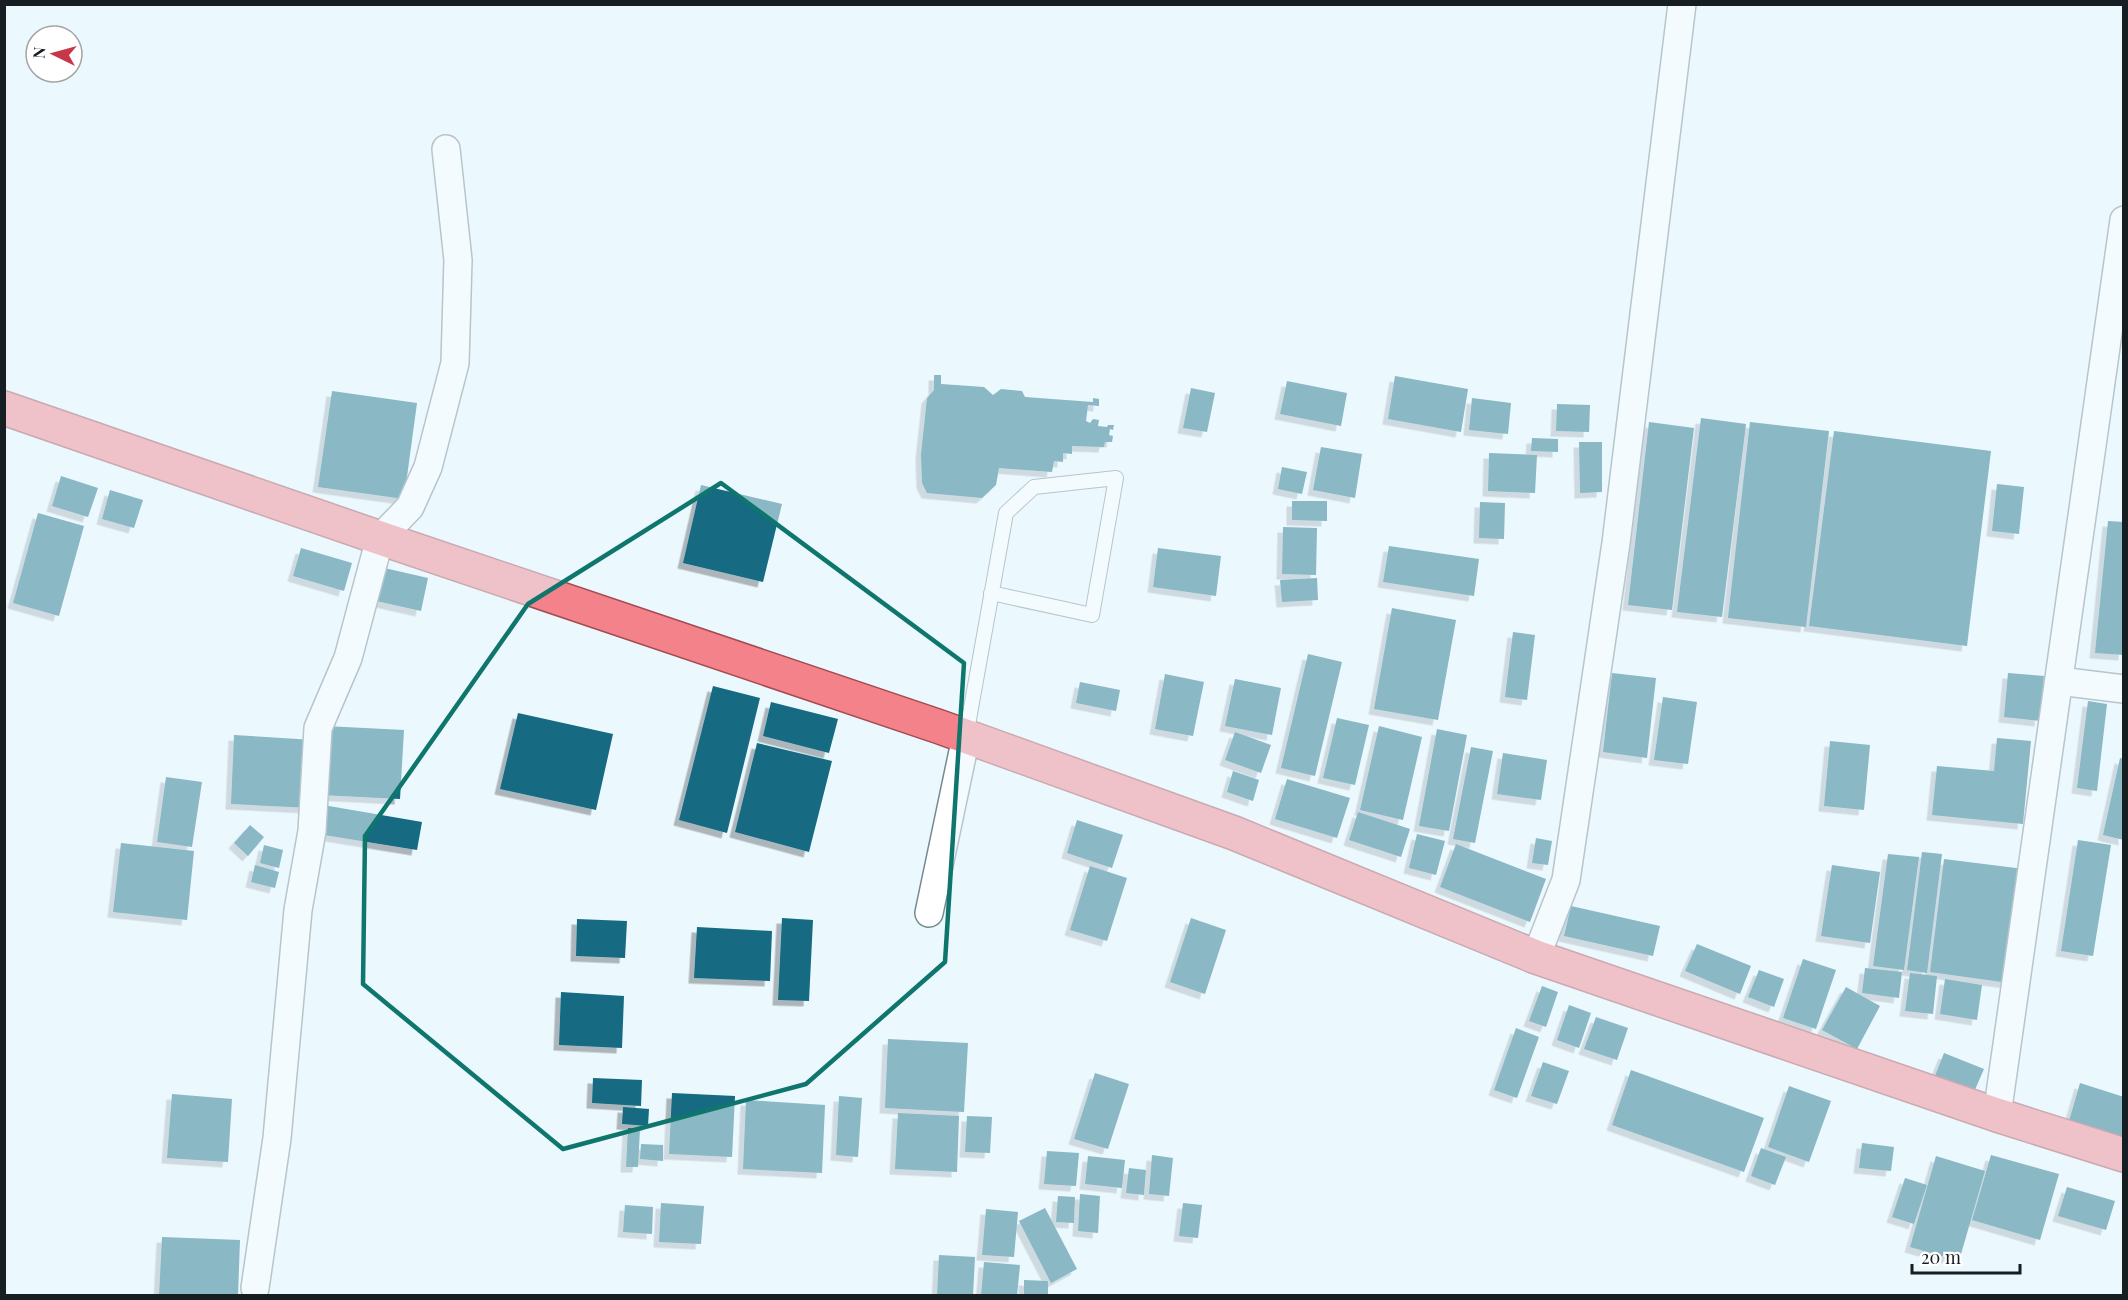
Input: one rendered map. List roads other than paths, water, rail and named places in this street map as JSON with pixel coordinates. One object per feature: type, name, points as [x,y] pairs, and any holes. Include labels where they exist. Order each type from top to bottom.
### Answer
[{"type":"highway","points":[[4,408],[966,737],[1234,833],[1536,957],[1997,1115],[2124,1155]]},
{"type":"street","points":[[1536,957],[1566,880],[1616,543],[1682,4]]},
{"type":"street","points":[[255,1288],[277,1138],[298,910],[312,831],[318,728],[348,657],[380,538],[410,507],[428,466],[455,363],[458,260],[446,149]]},
{"type":"street","points":[[1997,1115],[2124,220]]},
{"type":"street","points":[[2059,681],[2124,689]]},
{"type":"street","points":[[929,913],[966,737]]},
{"type":"lane","points":[[966,737],[991,593],[1005,513],[1034,488],[1116,478],[1092,615],[991,593]]}]
